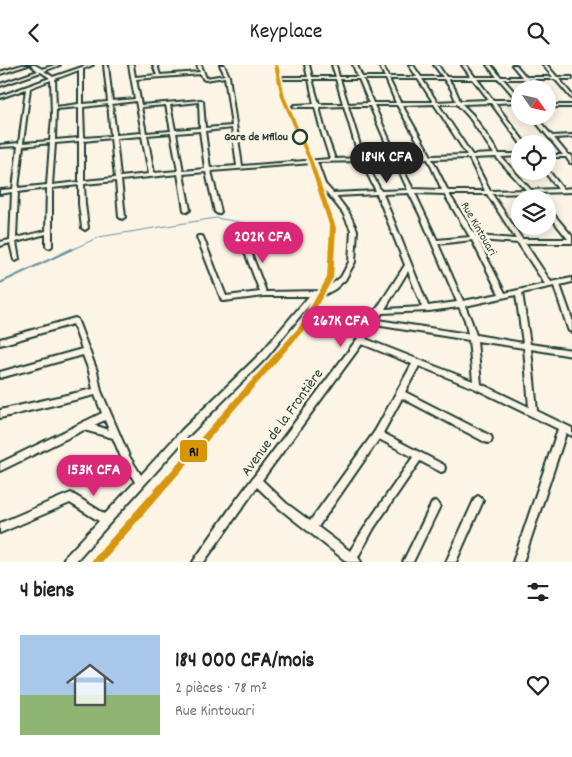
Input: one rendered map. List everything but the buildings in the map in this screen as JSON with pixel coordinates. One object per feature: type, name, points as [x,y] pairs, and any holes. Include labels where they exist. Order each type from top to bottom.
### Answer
[{"type":"street","points":[[0,73],[26,65]]},
{"type":"street","points":[[33,65],[53,79]]},
{"type":"street","points":[[0,85],[58,65]]},
{"type":"street","points":[[0,97],[91,65]]},
{"type":"street","points":[[106,65],[122,217]]},
{"type":"street","points":[[131,65],[152,175]]},
{"type":"street","points":[[155,65],[159,76]]},
{"type":"street","points":[[199,65],[207,79],[227,76]]},
{"type":"street","points":[[222,65],[227,76],[232,127],[240,168]]},
{"type":"street","points":[[308,65],[323,131],[333,161]]},
{"type":"street","points":[[334,65],[362,159],[380,194],[426,309]]},
{"type":"street","points":[[355,65],[395,158],[435,242],[460,303],[473,339],[477,386]]},
{"type":"street","name":"Rue Kintouari","points":[[381,65],[399,104],[429,157],[446,193],[474,238],[504,296]]},
{"type":"street","points":[[411,65],[470,156],[489,193],[552,284],[572,329]]},
{"type":"street","points":[[436,65],[459,103],[497,155],[529,190]]},
{"type":"street","points":[[464,65],[517,135]]},
{"type":"street","points":[[295,106],[520,101],[489,65]]},
{"type":"street","points":[[514,65],[528,80]]},
{"type":"street","points":[[545,65],[572,98]]},
{"type":"street","points":[[81,69],[82,182],[85,228]]},
{"type":"street","points":[[188,69],[191,73]]},
{"type":"street","points":[[134,78],[202,73]]},
{"type":"street","points":[[284,78],[572,77]]},
{"type":"street","points":[[49,246],[49,186],[55,108],[53,79]]},
{"type":"street","points":[[16,259],[13,241],[15,190],[20,145],[26,117],[28,88]]},
{"type":"street","points":[[55,108],[111,103],[201,101],[207,171],[218,212]]},
{"type":"street","points":[[168,103],[187,210],[185,207]]},
{"type":"street","points":[[556,106],[572,106]]},
{"type":"street","points":[[541,125],[549,135]]},
{"type":"street","points":[[0,146],[232,127]]},
{"type":"street","points":[[556,137],[572,136]]},
{"type":"street","points":[[556,142],[572,162]]},
{"type":"street","points":[[0,191],[117,178],[314,161],[511,155]]},
{"type":"street","points":[[556,156],[569,156]]},
{"type":"street","points":[[200,237],[224,299],[264,295],[322,293],[334,287],[343,278],[352,262],[354,230],[346,213],[323,184],[314,161]]},
{"type":"street","points":[[553,180],[562,191]]},
{"type":"street","points":[[556,191],[572,190]]},
{"type":"street","points":[[333,195],[411,191],[511,193]]},
{"type":"street","points":[[556,221],[572,240]]},
{"type":"street","points":[[0,244],[48,232]]},
{"type":"street","points":[[245,238],[247,251],[264,295]]},
{"type":"street","points":[[435,242],[474,238],[522,241],[572,240]]},
{"type":"street","name":"Avenue de la Frontière","points":[[198,562],[234,510],[361,340],[408,265]]},
{"type":"street","points":[[380,311],[426,309],[504,296],[572,280]]},
{"type":"street","points":[[68,562],[216,400],[264,355],[315,293]]},
{"type":"street","points":[[519,293],[527,346],[533,411]]},
{"type":"street","points":[[0,342],[75,321],[97,391],[115,435],[140,483]]},
{"type":"street","points":[[373,322],[572,353]]},
{"type":"street","points":[[361,340],[477,386],[533,411],[568,430],[518,562]]},
{"type":"street","points":[[0,375],[86,351]]},
{"type":"street","points":[[311,528],[378,434],[417,362]]},
{"type":"street","points":[[0,415],[97,391]]},
{"type":"street","points":[[401,394],[488,439]]},
{"type":"street","points":[[0,467],[107,415]]},
{"type":"street","points":[[83,426],[115,435]]},
{"type":"street","points":[[378,434],[441,468]]},
{"type":"street","points":[[257,481],[283,506],[353,560],[371,525],[419,457]]},
{"type":"street","points":[[0,528],[71,499],[106,520]]},
{"type":"street","points":[[451,562],[478,501]]},
{"type":"street","points":[[408,562],[435,506]]},
{"type":"waterway","points":[[69,251],[99,237],[216,218],[296,232]]},
{"type":"waterway","points":[[0,283],[72,249]]},
{"type":"transit line","name":"R1","points":[[96,562],[301,329],[330,278],[333,228],[311,162],[283,97],[276,65]]},
{"type":"place","name":"Gare de Mfilou","points":[[300,137]]}]
